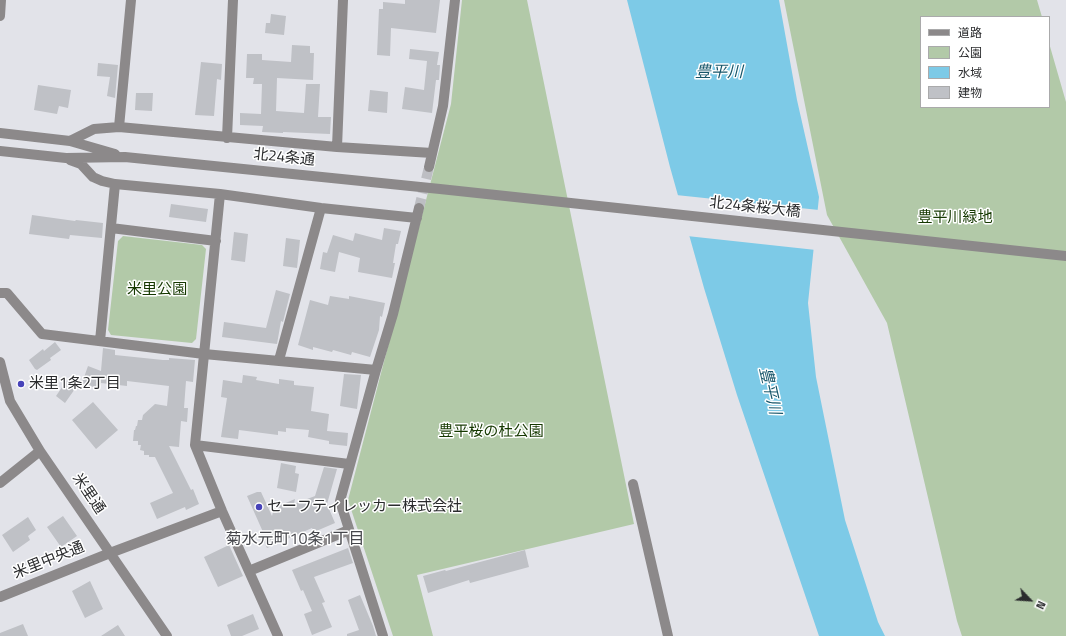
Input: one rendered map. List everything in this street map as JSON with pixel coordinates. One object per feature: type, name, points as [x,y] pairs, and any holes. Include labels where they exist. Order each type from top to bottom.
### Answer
[{"type":"street","points":[[0,16],[1,0]]},
{"type":"street","points":[[119,126],[131,0]]},
{"type":"street","points":[[228,138],[234,0]]},
{"type":"street","points":[[337,147],[343,0]]},
{"type":"street","points":[[429,167],[443,106],[455,0]]},
{"type":"street","points":[[70,141],[94,129],[119,126],[228,138],[432,153]]},
{"type":"street","points":[[0,133],[70,141],[125,157]]},
{"type":"street","points":[[0,151],[66,158],[125,157]]},
{"type":"street","name":"北24条通","points":[[125,157],[440,189]]},
{"type":"street","points":[[66,158],[81,164],[93,177],[115,184],[220,194],[321,208],[417,218]]},
{"type":"street","points":[[100,341],[115,184]]},
{"type":"street","name":"北24条桜大橋","points":[[440,189],[1066,256]]},
{"type":"street","points":[[220,194],[194,445],[278,636]]},
{"type":"street","points":[[279,360],[321,208]]},
{"type":"street","points":[[383,636],[340,501],[349,464],[393,314],[419,208]]},
{"type":"street","points":[[112,228],[216,240]]},
{"type":"street","points":[[0,293],[8,293],[42,334],[204,354],[376,370]]},
{"type":"street","name":"米里通","points":[[0,362],[10,401],[40,451],[167,636]]},
{"type":"street","points":[[194,445],[349,464]]},
{"type":"street","points":[[0,483],[40,451]]},
{"type":"street","points":[[633,484],[668,636]]},
{"type":"street","name":"米里中央通","points":[[0,597],[222,510]]},
{"type":"street","points":[[249,571],[349,530]]},
{"type":"green space","name":"豊平桜の杜公園","points":[[462,0],[527,0],[634,524],[417,575],[433,636],[393,636],[348,500],[451,104]]},
{"type":"green space","name":"豊平川緑地","points":[[784,0],[1037,0],[1042,16],[920,16],[920,108],[1050,108],[1050,46],[1066,102],[1066,636],[962,636],[957,621],[887,323],[827,215]]},
{"type":"green space","name":"米里公園","points":[[123,236],[202,245],[206,249],[196,339],[192,343],[111,335],[108,330],[118,241]]},
{"type":"water","name":"豊平川","points":[[627,0],[779,0],[797,100],[819,197],[808,303],[816,377],[845,520],[878,622],[885,636],[819,636],[737,395],[704,288],[670,167]]},
{"type":"pier","points":[[676,195],[819,210],[816,250],[687,236]]},
{"type":"building","points":[[405,0],[440,0],[436,33],[391,28],[390,56],[377,55],[379,9],[383,9],[383,2],[405,4]]},
{"type":"building","points":[[271,14],[286,16],[284,35],[265,33],[266,23],[270,23]]},
{"type":"building","points":[[292,45],[310,46],[310,53],[314,53],[313,80],[277,78],[276,111],[304,113],[306,84],[320,84],[318,117],[331,117],[330,134],[262,132],[263,126],[240,125],[240,113],[261,114],[262,84],[253,84],[254,78],[246,78],[247,54],[262,54],[262,60],[291,62]]},
{"type":"building","points":[[410,49],[439,52],[437,65],[440,65],[439,80],[436,80],[432,113],[402,109],[405,87],[424,90],[427,61],[409,59]]},
{"type":"building","points":[[201,62],[222,64],[221,80],[217,79],[214,116],[195,115]]},
{"type":"building","points":[[98,63],[118,65],[115,98],[107,96],[110,77],[97,76]]},
{"type":"building","points":[[38,85],[71,90],[68,108],[59,106],[57,114],[34,110]]},
{"type":"building","points":[[370,90],[388,92],[387,113],[368,111]]},
{"type":"building","points":[[136,93],[153,93],[152,111],[135,110]]},
{"type":"building","points":[[171,204],[208,209],[206,222],[169,217]]},
{"type":"building","points":[[32,215],[103,223],[102,238],[70,235],[69,239],[29,234]]},
{"type":"building","points":[[384,228],[401,231],[398,244],[396,244],[393,263],[395,263],[392,278],[358,272],[360,258],[339,252],[335,272],[320,269],[323,252],[327,253],[333,235],[353,241],[355,233],[382,240]]},
{"type":"building","points":[[234,232],[248,234],[245,262],[231,260]]},
{"type":"building","points":[[286,238],[300,240],[297,268],[283,266]]},
{"type":"building","points":[[276,290],[290,294],[283,322],[281,321],[277,344],[222,337],[224,322],[266,328]]},
{"type":"building","points":[[330,296],[349,299],[349,296],[385,303],[382,317],[380,316],[379,330],[370,357],[352,352],[351,355],[313,347],[313,350],[298,345],[310,300],[328,305]]},
{"type":"building","points":[[55,342],[61,350],[50,358],[51,360],[37,370],[35,369],[29,360]]},
{"type":"building","points":[[103,348],[115,350],[115,355],[163,360],[169,360],[169,358],[195,360],[193,382],[186,381],[184,408],[188,408],[187,422],[181,421],[179,447],[169,446],[191,490],[193,489],[199,504],[186,510],[185,507],[157,519],[150,503],[173,493],[155,457],[144,455],[144,451],[140,450],[141,445],[138,445],[138,441],[133,441],[134,430],[137,426],[138,420],[142,420],[143,415],[155,404],[167,406],[169,386],[127,381],[127,386],[101,383],[99,389],[82,383],[88,366],[101,371]]},
{"type":"building","points":[[344,374],[361,375],[357,409],[340,406]]},
{"type":"building","points":[[243,375],[257,377],[256,380],[279,384],[279,379],[294,381],[294,385],[314,387],[311,411],[329,414],[327,431],[348,433],[347,446],[329,444],[329,441],[308,437],[309,430],[286,428],[286,432],[278,431],[278,435],[239,430],[238,439],[221,437],[227,398],[221,397],[223,380],[242,383]]},
{"type":"building","points":[[67,380],[77,386],[65,403],[56,396]]},
{"type":"building","points":[[93,402],[118,430],[96,449],[72,420]]},
{"type":"building","points":[[281,463],[296,466],[295,473],[299,474],[296,492],[277,488]]},
{"type":"building","points":[[324,467],[337,469],[327,504],[335,523],[314,532],[312,528],[267,548],[260,533],[263,532],[247,496],[261,492],[272,516],[274,508],[295,499],[294,504],[315,496]]},
{"type":"building","points":[[63,516],[77,536],[61,547],[47,527]]},
{"type":"building","points":[[28,517],[36,530],[28,536],[30,540],[13,552],[2,535]]},
{"type":"building","points":[[229,545],[243,576],[218,587],[204,557]]},
{"type":"building","points":[[348,548],[353,563],[314,577],[325,602],[322,603],[332,627],[312,635],[304,614],[312,611],[292,570]]},
{"type":"building","points":[[525,550],[529,567],[470,583],[469,580],[428,593],[423,576]]},
{"type":"building","points":[[90,581],[103,609],[85,618],[72,591]]},
{"type":"building","points":[[360,595],[376,636],[347,636],[347,634],[359,630],[348,600]]},
{"type":"building","points":[[253,614],[259,629],[242,636],[231,636],[227,625]]},
{"type":"building","points":[[23,624],[28,636],[0,636],[0,633]]},
{"type":"building","points":[[118,625],[125,636],[101,636]]},
{"type":"tunnel","points":[[419,208],[429,167]]},
{"type":"place","name":"米里1条2丁目","points":[[21,384]]},
{"type":"place","name":"セーフティレッカー株式会社","points":[[259,507]]},
{"type":"district","name":"菊水元町10条1丁目","points":[[295,540]]}]
